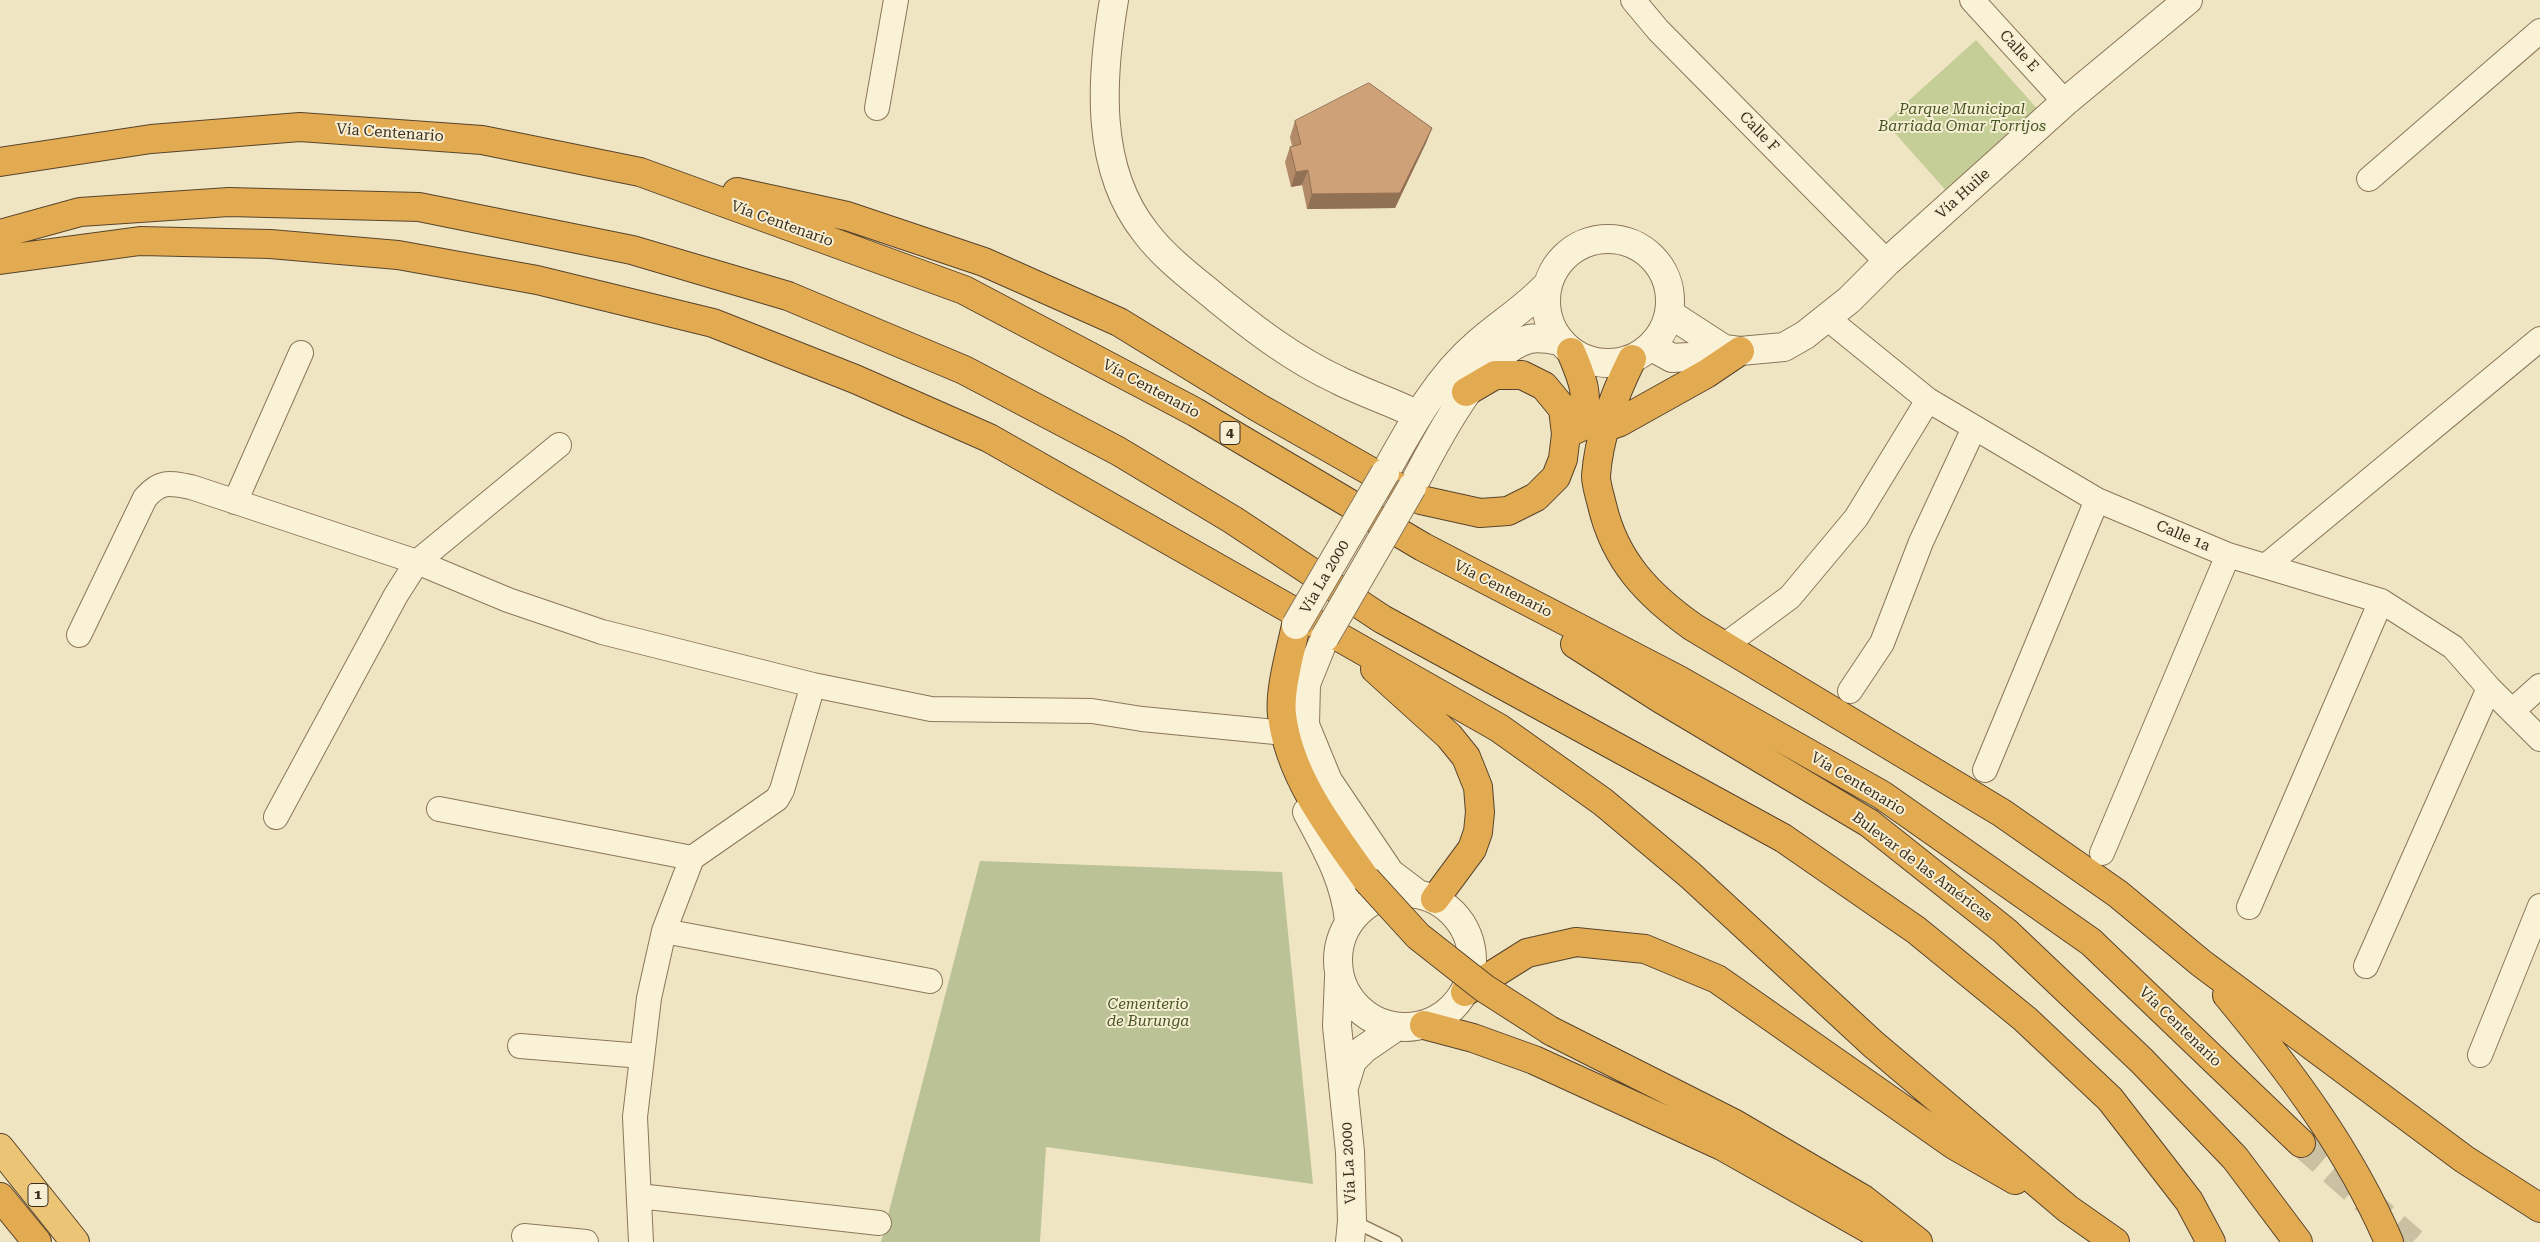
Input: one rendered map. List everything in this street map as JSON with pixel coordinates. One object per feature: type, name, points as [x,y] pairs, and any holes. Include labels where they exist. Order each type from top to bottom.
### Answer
[{"type":"highway","name":"Vía Centenario","points":[[0,162],[152,139],[300,128],[482,140],[640,172],[964,290],[1195,412],[1423,547],[1677,679],[1882,795],[2091,942],[2301,1143]]},
{"type":"highway","points":[[640,172],[847,216],[984,262],[1120,322],[1259,408],[1421,500],[1480,513],[1508,511],[1536,497],[1556,477],[1562,459],[1566,434],[1563,408],[1544,386],[1522,375],[1495,375],[1466,392]]},
{"type":"highway","points":[[0,234],[80,212],[229,202],[420,207],[632,250],[788,296],[964,370],[1134,460],[1233,520],[1382,620],[1783,838],[1916,930],[2024,1019],[2110,1100],[2189,1201],[2211,1242]]},
{"type":"highway","points":[[0,260],[140,241],[270,244],[388,254],[537,280],[713,323],[855,379],[989,438],[1334,638],[1499,728],[1603,802],[1690,875],[1873,1044],[2068,1209],[2115,1242]]},
{"type":"highway","points":[[1565,346],[1584,382],[1585,411],[1581,427],[1566,434]]},
{"type":"highway","points":[[1606,427],[1620,422],[1650,403],[1706,374],[1732,350]]},
{"type":"highway","points":[[1642,353],[1614,396],[1596,477],[1608,530],[1627,566],[1662,605],[1701,632],[2002,813],[2118,894],[2200,963],[2464,1159],[2540,1208]]},
{"type":"highway","name":"Bulevar de las Américas","points":[[1423,547],[1661,699],[1870,823],[2006,931],[2142,1061],[2235,1158],[2298,1242]]},
{"type":"highway","points":[[1296,625],[1286,671],[1281,714],[1293,764],[1336,838],[1366,879],[1418,936],[1484,988],[1551,1031],[1735,1124],[1863,1199],[1918,1242]]},
{"type":"highway","points":[[1334,638],[1449,736],[1466,757],[1478,787],[1480,812],[1478,832],[1472,849],[1425,896]]},
{"type":"highway","points":[[1465,992],[1527,953],[1576,942],[1645,949],[1717,979],[1954,1145],[2068,1209]]},
{"type":"highway","points":[[2200,963],[2271,1049],[2339,1145],[2378,1216],[2389,1242]]},
{"type":"highway","points":[[1424,1025],[1473,1038],[1534,1060],[1722,1146],[1892,1242]]},
{"type":"highway","name":"1","points":[[0,1148],[75,1242]]},
{"type":"highway","points":[[0,1197],[37,1242]]},
{"type":"street","points":[[877,108],[896,0]]},
{"type":"street","points":[[1114,0],[1109,28],[1103,107],[1111,156],[1126,204],[1146,234],[1174,263],[1234,313],[1290,354],[1339,381],[1386,399],[1418,415]]},
{"type":"street","name":"Calle F","points":[[1633,0],[1665,37],[1887,262]]},
{"type":"street","name":"Calle E","points":[[1972,0],[2065,102]]},
{"type":"street","name":"Vía Huile","points":[[1642,353],[1672,358],[1707,356],[1732,350],[1784,347],[1805,335],[1849,300],[1887,262],[2065,102],[2188,0]]},
{"type":"street","points":[[2369,179],[2540,31]]},
{"type":"street","points":[[1605,240],[1633,244],[1651,256],[1664,272],[1670,293],[1670,314],[1642,353],[1611,364],[1590,362],[1565,346],[1550,324],[1545,304],[1548,284],[1557,265],[1572,250],[1591,241],[1605,240]]},
{"type":"street","name":"Vía La 2000","points":[[1349,921],[1347,902],[1336,865],[1292,784],[1278,745],[1270,706],[1277,663],[1296,625],[1418,415],[1444,378],[1478,343],[1530,303],[1548,284]]},
{"type":"street","points":[[1670,314],[1732,350]]},
{"type":"street","name":"Calle 1a","points":[[1827,318],[1928,400],[2097,500],[2228,555],[2267,565],[2381,601],[2453,648],[2489,688],[2540,739]]},
{"type":"street","name":"Vía La 2000","points":[[1425,896],[1390,873],[1328,781],[1305,725],[1306,684],[1334,638],[1412,487],[1466,392],[1512,347],[1530,339],[1565,346]]},
{"type":"street","points":[[2267,565],[2540,339]]},
{"type":"street","points":[[235,502],[301,353]]},
{"type":"street","points":[[1732,640],[1790,597],[1856,518],[1928,400]]},
{"type":"street","points":[[1850,692],[1882,642],[1922,542],[1974,428]]},
{"type":"street","points":[[276,817],[396,595],[417,562],[559,445]]},
{"type":"street","points":[[80,636],[145,498],[154,489],[167,483],[191,487],[417,562],[508,600],[602,632],[813,685],[931,709],[1092,711],[1142,719],[1275,732]]},
{"type":"street","points":[[1985,770],[2097,500]]},
{"type":"street","points":[[2102,853],[2228,555]]},
{"type":"street","points":[[2250,907],[2381,601]]},
{"type":"street","points":[[641,1242],[635,1117],[649,998],[664,931],[692,858],[777,799],[782,790],[813,685]]},
{"type":"street","points":[[2512,711],[2540,686]]},
{"type":"street","points":[[2366,966],[2489,688]]},
{"type":"street","points":[[438,809],[692,858]]},
{"type":"street","points":[[1390,893],[1425,896],[1453,912],[1468,936],[1472,950],[1472,972],[1465,992],[1448,1013],[1424,1025],[1396,1027],[1370,1018],[1350,999],[1339,974],[1338,946],[1349,921],[1366,904],[1390,893]]},
{"type":"street","points":[[2480,1055],[2540,906]]},
{"type":"street","points":[[664,931],[930,981]]},
{"type":"street","name":"Vía La 2000","points":[[1339,974],[1337,1026],[1345,1084],[1351,1232]]},
{"type":"street","name":"Vía La 2000","points":[[1345,1084],[1352,1061],[1364,1049],[1396,1027]]},
{"type":"street","points":[[520,1046],[642,1056]]},
{"type":"street","points":[[638,1196],[879,1223]]},
{"type":"street","points":[[524,1236],[586,1242]]},
{"type":"lane","points":[[1351,1232],[1396,1242]]},
{"type":"green space","name":"Parque Municipal Barriada Omar Torrijos","points":[[1976,40],[2042,114],[1949,194],[1885,122]]},
{"type":"green space","name":"Cementerio de Burunga","points":[[980,861],[1282,872],[1313,1184],[1046,1147],[1040,1242],[881,1242]]},
{"type":"building","points":[[1369,83],[1432,128],[1400,193],[1312,194],[1308,170],[1296,172],[1290,147],[1301,144],[1295,121]]},
{"type":"tunnel","points":[[2301,1143],[2413,1242]]}]
